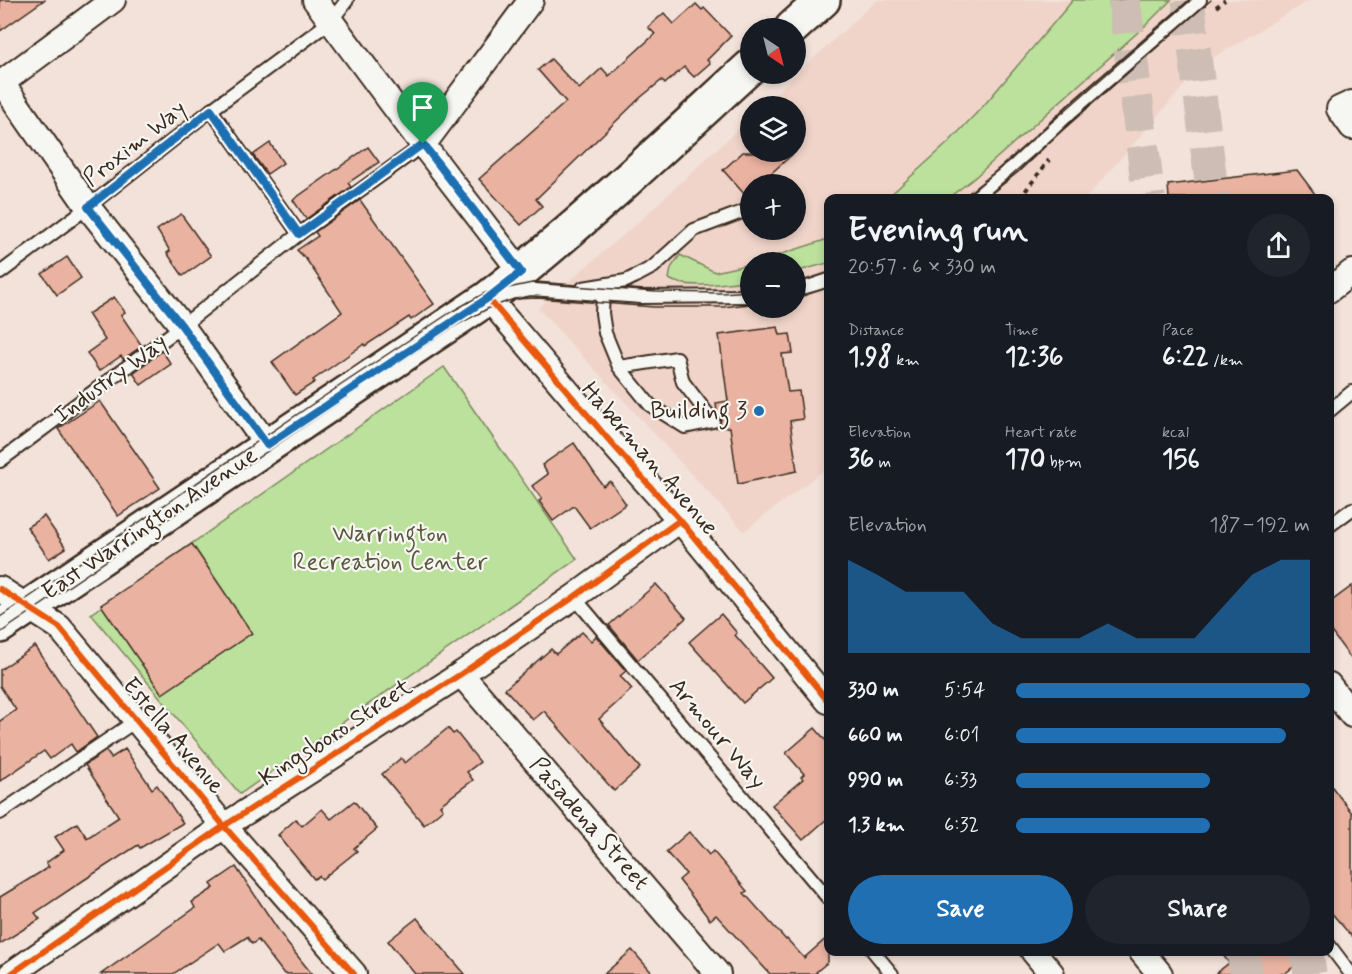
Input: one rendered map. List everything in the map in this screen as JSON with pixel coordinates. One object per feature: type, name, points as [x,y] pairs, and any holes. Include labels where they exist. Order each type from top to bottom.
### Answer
[{"type":"main road","points":[[803,18],[823,0]]},
{"type":"main road","name":"East Warrington Avenue","points":[[0,626],[488,298],[606,199],[740,76]]},
{"type":"street","points":[[113,0],[1,84],[88,207],[182,326],[267,445]]},
{"type":"street","points":[[315,0],[521,272]]},
{"type":"street","name":"Industry Way","points":[[423,144],[531,0]]},
{"type":"street","points":[[1352,103],[1339,109],[1352,127]]},
{"type":"street","points":[[1334,286],[1352,272]]},
{"type":"street","name":"Haberman Avenue","points":[[488,298],[680,520],[824,696]]},
{"type":"street","name":"Kingsboro Street","points":[[11,974],[224,826],[461,674],[574,597],[680,520]]},
{"type":"street","name":"Estella Avenue","points":[[0,589],[59,627],[224,826],[354,974]]},
{"type":"street","name":"Pasadena Street","points":[[461,674],[718,974]]},
{"type":"street","points":[[1334,692],[1352,715]]},
{"type":"street","points":[[1037,956],[1052,974]]},
{"type":"street","points":[[1145,956],[1160,974]]},
{"type":"lane","name":"Proxim Way","points":[[0,273],[211,110],[332,21],[348,0]]},
{"type":"lane","points":[[979,194],[1014,166],[1072,111],[1200,0]]},
{"type":"lane","points":[[211,110],[299,234]]},
{"type":"lane","name":"Industry Way","points":[[0,460],[182,326],[299,234],[423,144]]},
{"type":"lane","points":[[567,291],[626,281],[653,267],[694,230],[740,213]]},
{"type":"lane","points":[[806,287],[824,281]]},
{"type":"lane","points":[[488,298],[531,289],[641,297],[740,296]]},
{"type":"lane","points":[[603,294],[604,333],[620,367],[650,405],[685,427],[713,421],[683,382],[677,358],[620,367]]},
{"type":"lane","points":[[1334,407],[1352,392]]},
{"type":"lane","points":[[1334,522],[1352,509]]},
{"type":"lane","name":"Armour Way","points":[[574,597],[824,893]]},
{"type":"lane","points":[[0,813],[137,720]]},
{"type":"lane","points":[[1334,952],[1351,974]]},
{"type":"lane","points":[[877,956],[892,974]]},
{"type":"shaded area","points":[[877,0],[1310,0],[1204,63],[1089,194],[824,194],[824,470],[744,531],[538,308],[644,217],[740,127],[740,162],[806,162],[806,96],[773,96],[786,84],[806,84],[806,65]]},
{"type":"green space","points":[[1073,0],[1171,0],[1146,25],[953,194],[891,194],[948,143],[985,104]]},
{"type":"green space","points":[[824,240],[824,264],[806,269],[806,252],[788,252]]},
{"type":"green space","points":[[680,255],[715,272],[740,266],[740,282],[708,285],[686,284],[669,279],[671,268]]},
{"type":"green space","name":"Warrington Recreation Center","points":[[444,367],[577,559],[240,794],[91,614]]},
{"type":"building","points":[[0,0],[44,0],[0,31]]},
{"type":"building","points":[[696,4],[702,10],[704,8],[731,36],[707,60],[710,63],[694,77],[684,67],[665,84],[662,80],[640,98],[536,199],[542,206],[521,225],[479,179],[566,102],[538,70],[551,59],[579,89],[602,68],[609,76],[655,34],[648,27],[664,13],[674,24]]},
{"type":"building","points":[[270,143],[283,163],[267,174],[253,155]]},
{"type":"building","points":[[368,147],[379,162],[348,183],[351,187],[306,219],[293,200]]},
{"type":"building","points":[[740,155],[740,162],[784,162],[770,174],[740,174],[740,189],[723,170]]},
{"type":"building","points":[[1297,170],[1315,194],[1169,194],[1168,185]]},
{"type":"building","points":[[360,200],[434,304],[411,320],[409,317],[365,346],[364,344],[295,395],[272,362],[342,312],[306,259],[297,250],[318,236],[315,232]]},
{"type":"building","points":[[181,214],[211,256],[183,276],[167,253],[170,251],[157,230]]},
{"type":"building","points":[[67,257],[81,278],[57,295],[42,274]]},
{"type":"building","points":[[114,297],[125,312],[121,315],[142,346],[123,359],[121,356],[99,371],[87,353],[105,340],[88,314]]},
{"type":"building","name":"Building 3","points":[[778,327],[780,335],[790,334],[793,353],[782,354],[788,392],[799,391],[803,419],[790,421],[797,471],[738,484],[730,427],[719,428],[721,419],[717,413],[716,403],[728,401],[719,335]]},
{"type":"building","points":[[162,351],[171,364],[141,385],[133,373]]},
{"type":"building","points":[[100,401],[160,488],[118,516],[58,429]]},
{"type":"building","points":[[574,443],[603,486],[610,481],[626,504],[590,528],[574,506],[553,521],[539,501],[542,499],[532,486],[548,474],[542,465]]},
{"type":"building","points":[[44,516],[66,548],[49,559],[27,527]]},
{"type":"building","name":"Warrington Recreation Center","points":[[192,544],[252,633],[162,694],[101,605]]},
{"type":"building","points":[[656,584],[686,618],[638,660],[609,625]]},
{"type":"building","points":[[1352,586],[1352,660],[1334,636],[1334,599]]},
{"type":"building","points":[[721,614],[737,633],[735,635],[772,678],[743,703],[689,642]]},
{"type":"building","points":[[582,632],[591,641],[596,636],[626,671],[620,676],[632,689],[599,719],[640,768],[614,791],[544,711],[533,720],[505,689],[551,649],[556,654]]},
{"type":"building","points":[[35,646],[97,737],[76,752],[71,744],[50,759],[44,751],[0,781],[0,721],[16,710],[0,686],[0,670]]},
{"type":"building","points":[[448,728],[453,734],[456,732],[480,762],[467,772],[473,780],[440,805],[443,809],[424,825],[382,774],[401,758],[405,763]]},
{"type":"building","points":[[815,728],[824,738],[824,822],[803,840],[772,805],[803,779],[801,777],[804,774],[786,753]]},
{"type":"building","points":[[125,749],[152,789],[157,785],[183,823],[140,848],[138,845],[84,880],[35,913],[40,919],[0,944],[0,897],[49,867],[46,863],[64,850],[55,837],[77,823],[87,838],[119,817],[85,765],[106,751],[111,758]]},
{"type":"building","points":[[1334,790],[1352,813],[1352,937],[1334,916]]},
{"type":"building","points":[[354,801],[377,829],[354,848],[357,851],[322,879],[319,876],[314,879],[278,835],[296,819],[302,826],[322,809],[331,819]]},
{"type":"building","points":[[689,832],[709,855],[713,851],[747,891],[744,893],[804,958],[824,940],[824,956],[828,956],[828,962],[816,972],[818,974],[770,974],[716,915],[710,920],[679,880],[686,874],[666,852]]},
{"type":"building","points":[[236,867],[287,943],[312,974],[284,974],[258,940],[252,944],[247,937],[225,951],[219,943],[173,974],[101,974],[195,908],[192,902],[214,888],[211,884]]},
{"type":"building","points":[[417,918],[465,974],[415,974],[388,941]]},
{"type":"building","points":[[632,950],[653,974],[604,974]]},
{"type":"building","points":[[1224,956],[1308,956],[1284,974],[1215,974],[1229,963]]},
{"type":"tunnel","points":[[1124,0],[1148,194]]},
{"type":"tunnel","points":[[1188,0],[1212,194]]},
{"type":"tunnel","points":[[1244,956],[1246,974]]},
{"type":"tunnel","points":[[1308,956],[1310,974]]},
{"type":"tram line","points":[[970,194],[1191,0]]},
{"type":"tram line","points":[[990,194],[1211,0]]},
{"type":"tram line","points":[[806,280],[824,274]]},
{"type":"tram line","points":[[0,617],[314,403],[451,312],[485,293],[532,283],[656,292],[740,292]]},
{"type":"tram line","points":[[806,294],[824,289]]},
{"type":"tram line","points":[[0,633],[378,376],[453,327],[489,308],[514,299],[537,298],[654,307],[740,305]]},
{"type":"cycle path","points":[[488,298],[680,520],[824,696]]},
{"type":"cycle path","points":[[11,974],[224,826],[461,674],[574,597],[680,520]]},
{"type":"cycle path","points":[[0,589],[59,627],[224,826],[354,974]]},
{"type":"place","name":"Building 3","points":[[759,411]]},
{"type":"route","points":[[211,110],[299,234],[423,144],[521,272],[488,298],[267,445],[182,326],[88,207],[211,110]]}]
